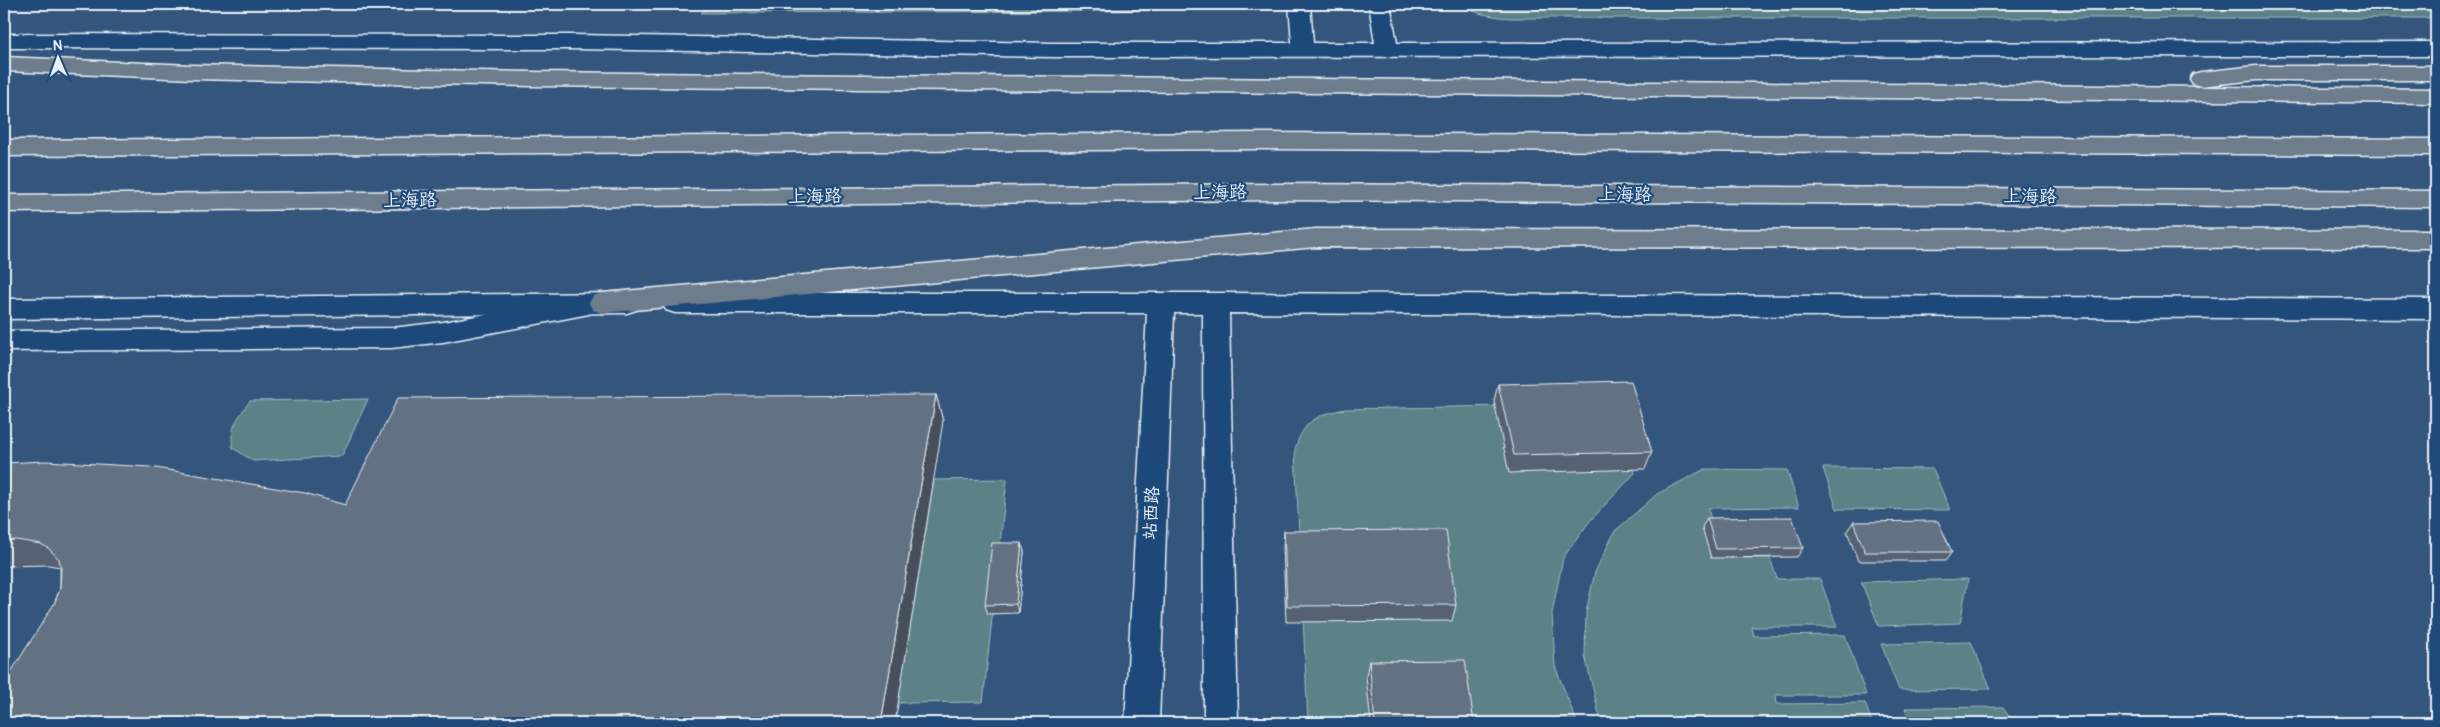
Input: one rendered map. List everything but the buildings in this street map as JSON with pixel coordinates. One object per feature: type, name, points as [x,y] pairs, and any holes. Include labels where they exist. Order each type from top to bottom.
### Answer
[{"type":"highway","points":[[4,64],[192,72],[532,79],[2436,96]]},
{"type":"highway","points":[[2070,93],[2256,73],[2436,73]]},
{"type":"highway","points":[[4,148],[1261,141],[2436,147]]},
{"type":"highway","name":"上海路","points":[[4,204],[1276,192],[2436,199]]},
{"type":"highway","points":[[602,303],[1316,238],[2436,239]]},
{"type":"main road","points":[[1299,4],[1303,49]]},
{"type":"main road","points":[[1380,4],[1387,49]]},
{"type":"main road","points":[[4,41],[563,42],[1053,50],[2436,49]]},
{"type":"main road","points":[[4,341],[392,338],[443,332],[602,303]]},
{"type":"main road","points":[[4,309],[602,303],[1216,303],[2436,310]]},
{"type":"main road","name":"站西路","points":[[1142,723],[1161,303]]},
{"type":"main road","points":[[1216,303],[1221,723]]},
{"type":"green space","points":[[711,4],[1190,4],[1154,10],[701,13]]},
{"type":"green space","points":[[1460,4],[2436,4],[2436,18],[1508,18],[1477,12]]},
{"type":"green space","points":[[368,399],[342,456],[253,461],[233,448],[233,428],[250,401]]},
{"type":"green space","points":[[1616,404],[1635,473],[1589,522],[1563,558],[1552,613],[1555,666],[1577,723],[1308,723],[1295,450],[1298,440],[1307,425],[1312,420],[1326,414],[1345,409]]},
{"type":"green space","points":[[1823,468],[1933,469],[1950,510],[1837,509]]},
{"type":"green space","points":[[1705,469],[1787,470],[1799,507],[1708,508],[1721,558],[1770,558],[1777,579],[1820,579],[1837,627],[1752,627],[1754,636],[1845,635],[1866,695],[1775,695],[1776,704],[1865,703],[1872,723],[1604,723],[1599,714],[1585,656],[1586,612],[1595,572],[1615,531],[1657,494]]},
{"type":"green space","points":[[1007,479],[983,702],[898,703],[934,480]]},
{"type":"green space","points":[[1968,579],[1960,623],[1879,626],[1861,582]]},
{"type":"green space","points":[[1971,642],[1991,689],[1899,690],[1881,644]]},
{"type":"green space","points":[[2003,707],[2014,723],[1910,723],[1905,708]]}]
